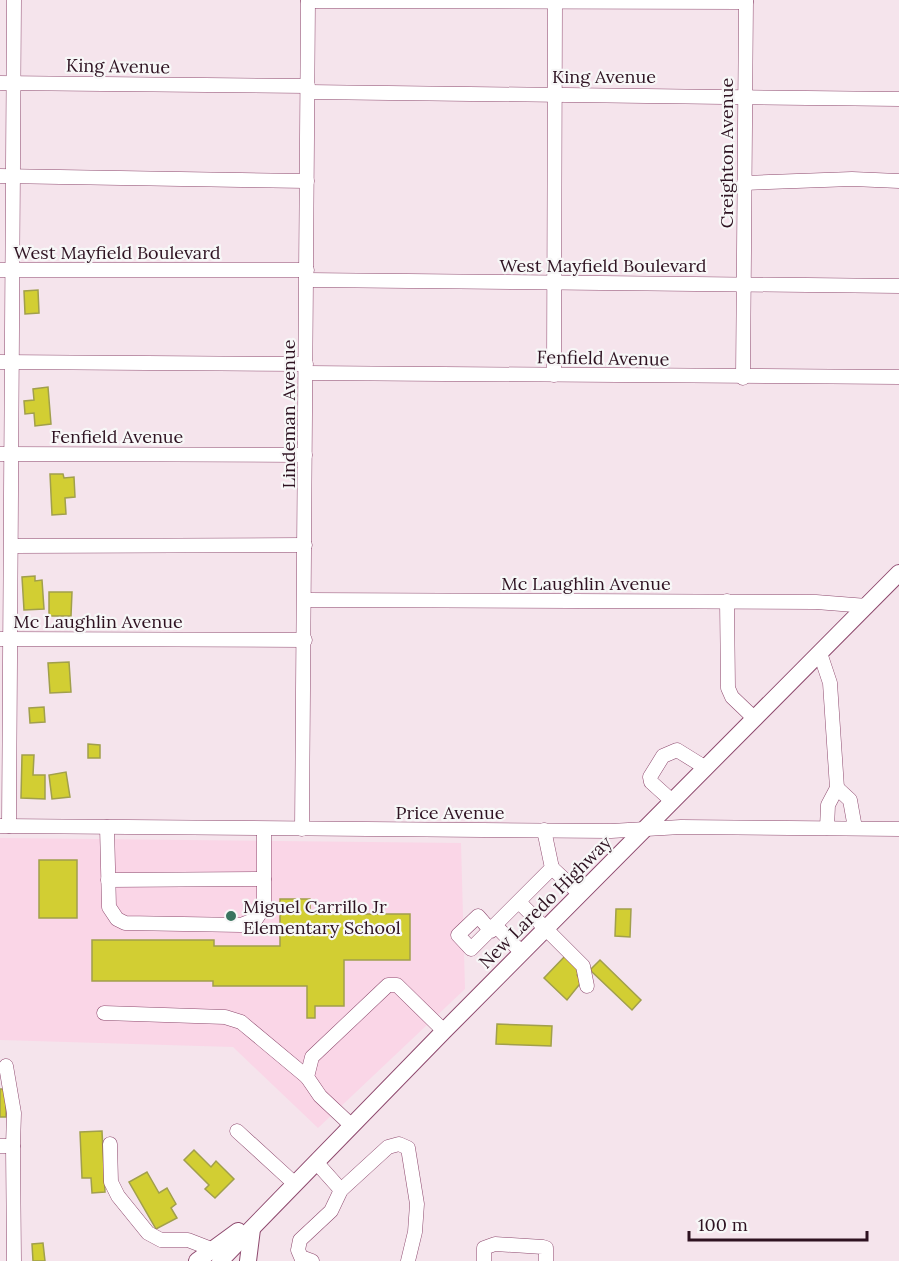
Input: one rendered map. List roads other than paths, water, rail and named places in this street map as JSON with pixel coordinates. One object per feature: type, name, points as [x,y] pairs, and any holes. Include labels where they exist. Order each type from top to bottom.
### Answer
[{"type":"main road","name":"New Laredo Highway","points":[[220,1255],[278,1202],[444,1030],[899,573]]},
{"type":"main road","points":[[197,1261],[220,1255],[278,1202]]},
{"type":"main road","points":[[248,1261],[252,1228]]},
{"type":"street","points":[[5,826],[6,639],[12,546],[6,454],[7,83],[14,0]]},
{"type":"street","points":[[308,1],[746,1]]},
{"type":"street","name":"Lindeman Avenue","points":[[302,829],[308,1]]},
{"type":"street","points":[[554,375],[555,1]]},
{"type":"street","name":"Creighton Avenue","points":[[743,378],[746,1]]},
{"type":"street","name":"King Avenue","points":[[7,83],[899,99]]},
{"type":"street","points":[[7,176],[308,181]]},
{"type":"street","points":[[744,183],[852,179],[899,182]]},
{"type":"street","name":"West Mayfield Boulevard","points":[[7,270],[307,275],[554,283],[899,286]]},
{"type":"street","name":"Fenfield Avenue","points":[[6,362],[554,375],[743,378],[899,377]]},
{"type":"street","name":"Fenfield Avenue","points":[[6,454],[305,455]]},
{"type":"street","points":[[12,546],[305,545]]},
{"type":"street","name":"Mc Laughlin Avenue","points":[[305,600],[728,601],[816,602],[867,606]]},
{"type":"street","points":[[728,601],[728,688],[732,697],[755,719]]},
{"type":"street","name":"Mc Laughlin Avenue","points":[[6,639],[305,640]]},
{"type":"street","points":[[820,653],[830,683],[837,788],[828,805],[827,828]]},
{"type":"street","points":[[672,801],[651,782],[650,777],[663,756],[677,750],[706,768]]},
{"type":"street","points":[[837,788],[850,800],[855,828]]},
{"type":"street","name":"Price Avenue","points":[[5,826],[544,830],[899,829]]},
{"type":"street","points":[[107,827],[109,907],[117,919],[125,923],[241,925],[256,919],[264,908],[264,829]]},
{"type":"street","points":[[544,830],[552,868],[580,894]]},
{"type":"street","points":[[522,953],[494,928],[552,868]]},
{"type":"street","points":[[108,880],[264,879]]},
{"type":"street","points":[[520,903],[583,966],[587,986]]},
{"type":"street","points":[[307,1077],[312,1057],[388,985],[397,985],[444,1030]]},
{"type":"street","points":[[104,1013],[225,1017],[241,1022],[307,1077],[320,1096],[352,1126]]},
{"type":"street","points":[[6,1065],[14,1113],[7,1146],[14,1261]]},
{"type":"street","points":[[237,1131],[294,1184]]},
{"type":"street","points":[[110,1143],[111,1182],[118,1196],[148,1233],[161,1240],[188,1240],[220,1255]]},
{"type":"street","points":[[312,1261],[302,1257],[298,1250],[300,1240],[331,1211],[340,1190],[388,1147],[399,1144],[408,1148],[417,1204],[415,1232],[408,1261]]},
{"type":"street","points":[[316,1162],[340,1190]]},
{"type":"street","points":[[484,1261],[484,1248],[495,1244],[543,1246],[546,1248],[546,1261]]},
{"type":"place","name":"Miguel Carrillo Jr Elementary School","points":[[231,916]]}]
